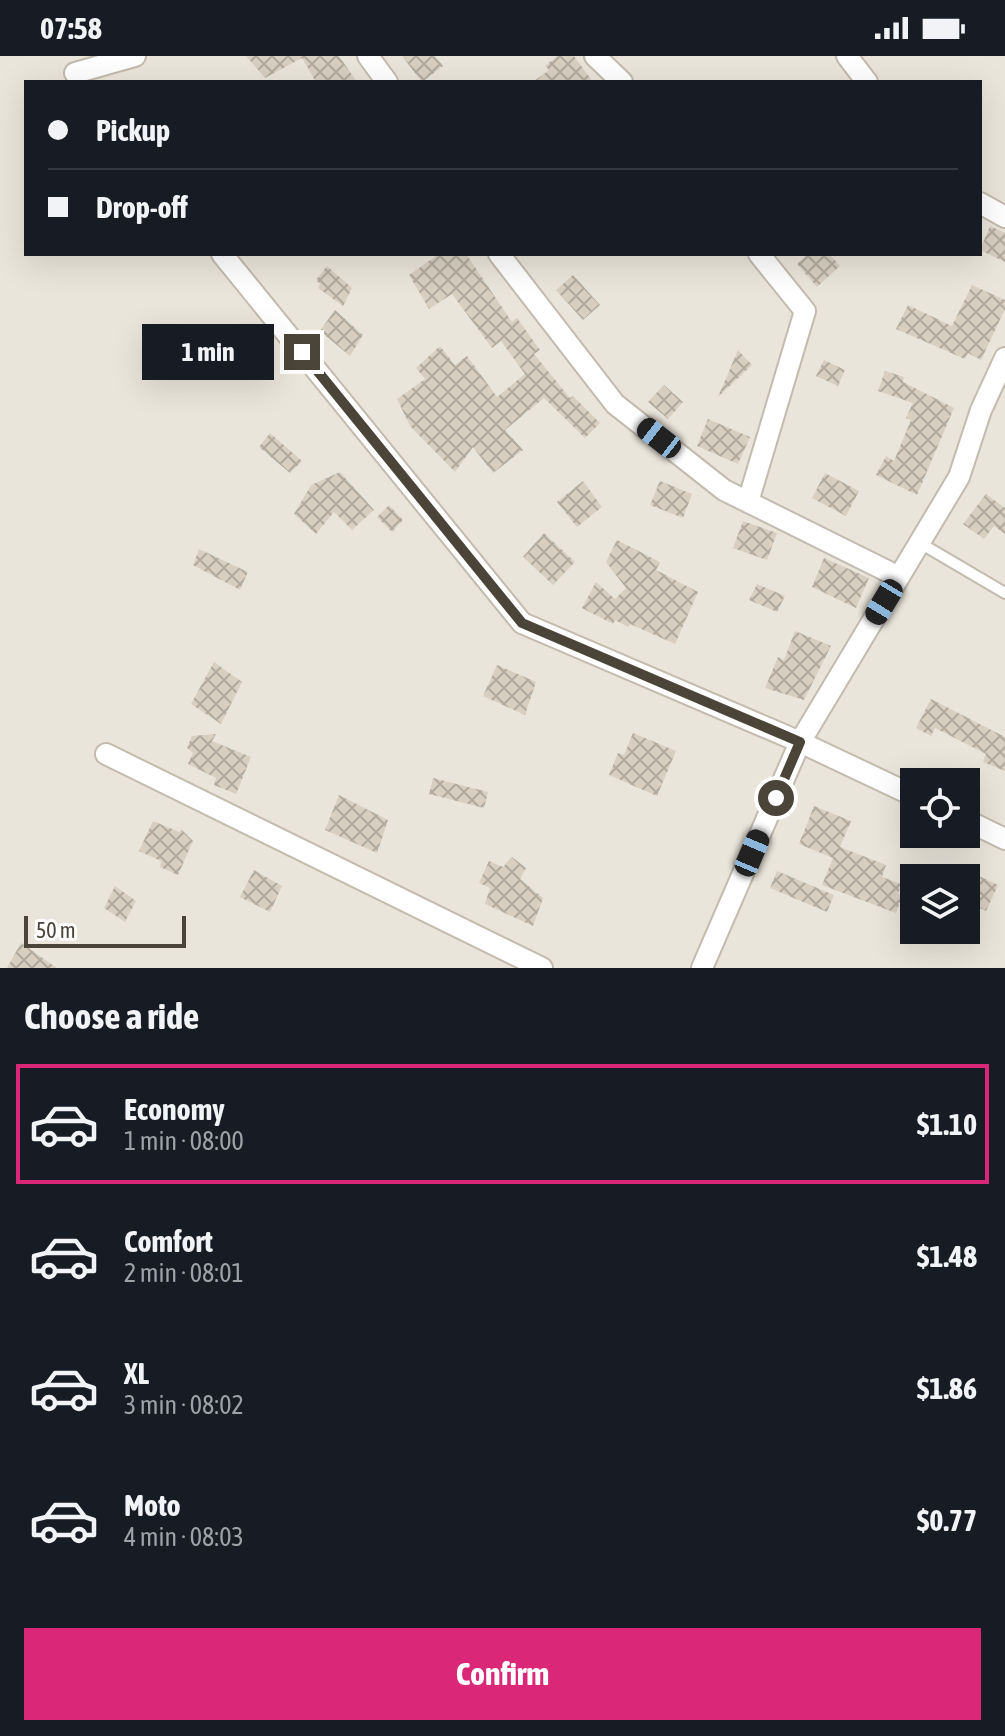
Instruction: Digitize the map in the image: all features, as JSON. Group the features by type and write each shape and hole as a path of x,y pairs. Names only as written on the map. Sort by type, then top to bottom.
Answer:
{"street":[{"path":"63,56 78,78 135,56"},
{"path":"368,56 386,80"},
{"path":"595,56 620,80"},
{"path":"847,56 865,80"},
{"path":"982,204 1005,217"},
{"path":"224,256 522,623 800,742 900,789"},
{"path":"501,256 615,404 724,490 899,577"},
{"path":"748,502 805,311 761,256"},
{"path":"702,968 800,742 959,477 1001,381 1005,358"},
{"path":"106,754 542,968"},
{"path":"980,827 1005,839"}],"lane":[{"path":"920,543 1005,593"}],"shaded area":[{"path":"0,56 1005,56 1005,968 0,968"}],"building":[{"path":"246,56 339,56 356,80 315,80 302,58 265,78"},
{"path":"402,56 435,56 443,66 420,80"},
{"path":"557,56 574,56 592,80 536,80 549,70 545,66"},
{"path":"990,226 1005,233 1005,262 982,251"},
{"path":"436,256 467,256 512,322 517,318 540,350 534,354 570,398 573,396 600,423 585,438 544,398 505,430 523,450 493,473 473,447 455,472 410,426 397,399 425,379 416,368 440,346 455,365 467,356 497,397 525,374 501,341 492,348 452,294 429,309 409,275"},
{"path":"806,256 831,256 840,266 817,287 797,264"},
{"path":"327,266 352,288 343,306 318,288 320,284 316,280"},
{"path":"573,275 600,305 583,320 556,290"},
{"path":"972,285 1005,300 1005,309 981,360 968,353 965,359 896,329 908,305 952,326"},
{"path":"335,310 363,335 350,356 320,331"},
{"path":"738,350 752,365 718,397"},
{"path":"824,360 845,370 838,386 816,376"},
{"path":"885,371 904,377 903,382 954,408 917,495 876,475 886,456 894,461 911,420 906,418 913,403 878,391"},
{"path":"664,385 683,402 668,419 648,402"},
{"path":"708,419 750,437 738,464 697,446"},
{"path":"270,433 302,461 290,473 259,447"},
{"path":"340,472 374,510 352,530 334,512 316,534 294,514 311,485"},
{"path":"825,473 859,491 846,516 812,498"},
{"path":"583,481 602,507 577,527 557,502"},
{"path":"660,481 692,494 683,518 650,505"},
{"path":"986,494 1005,508 1005,534 994,526 984,539 963,524"},
{"path":"389,505 403,520 392,532 377,517"},
{"path":"743,521 777,533 767,560 733,548"},
{"path":"544,533 575,562 553,585 523,557"},
{"path":"617,540 660,562 656,570 698,592 675,644 630,624 628,627 615,620 613,624 582,608 596,582 615,599 626,588 606,562"},
{"path":"199,549 248,572 240,590 193,565"},
{"path":"824,558 869,578 856,608 812,587"},
{"path":"757,584 785,596 777,612 749,600"},
{"path":"795,631 831,646 804,700 765,688 778,657 784,660"},
{"path":"214,662 242,682 221,724 191,704"},
{"path":"497,665 536,682 525,715 483,696"},
{"path":"931,699 1005,737 1005,771 983,762 986,754 935,728 931,736 916,728"},
{"path":"633,733 676,751 657,796 609,775 618,753 624,755"},
{"path":"216,734 212,741 251,757 236,794 214,785 216,778 188,764 193,753 187,748 192,736"},
{"path":"433,778 488,792 484,808 429,794"},
{"path":"339,795 388,820 377,853 325,830"},
{"path":"814,806 851,821 840,847 886,865 882,877 900,884 900,902 896,913 822,885 833,858 799,844"},
{"path":"153,821 179,832 182,830 193,841 178,875 160,867 161,861 139,851"},
{"path":"512,857 526,868 520,879 543,898 533,926 485,904 490,888 479,883 489,861 503,867"},
{"path":"254,870 282,886 270,912 240,897"},
{"path":"777,871 834,895 827,912 770,888"},
{"path":"980,877 998,885 986,911 980,908"},
{"path":"115,886 136,901 125,922 104,908"},
{"path":"21,943 57,968 7,968"}],"route":[{"path":"302,352 522,623 800,742 776,798"}]}
